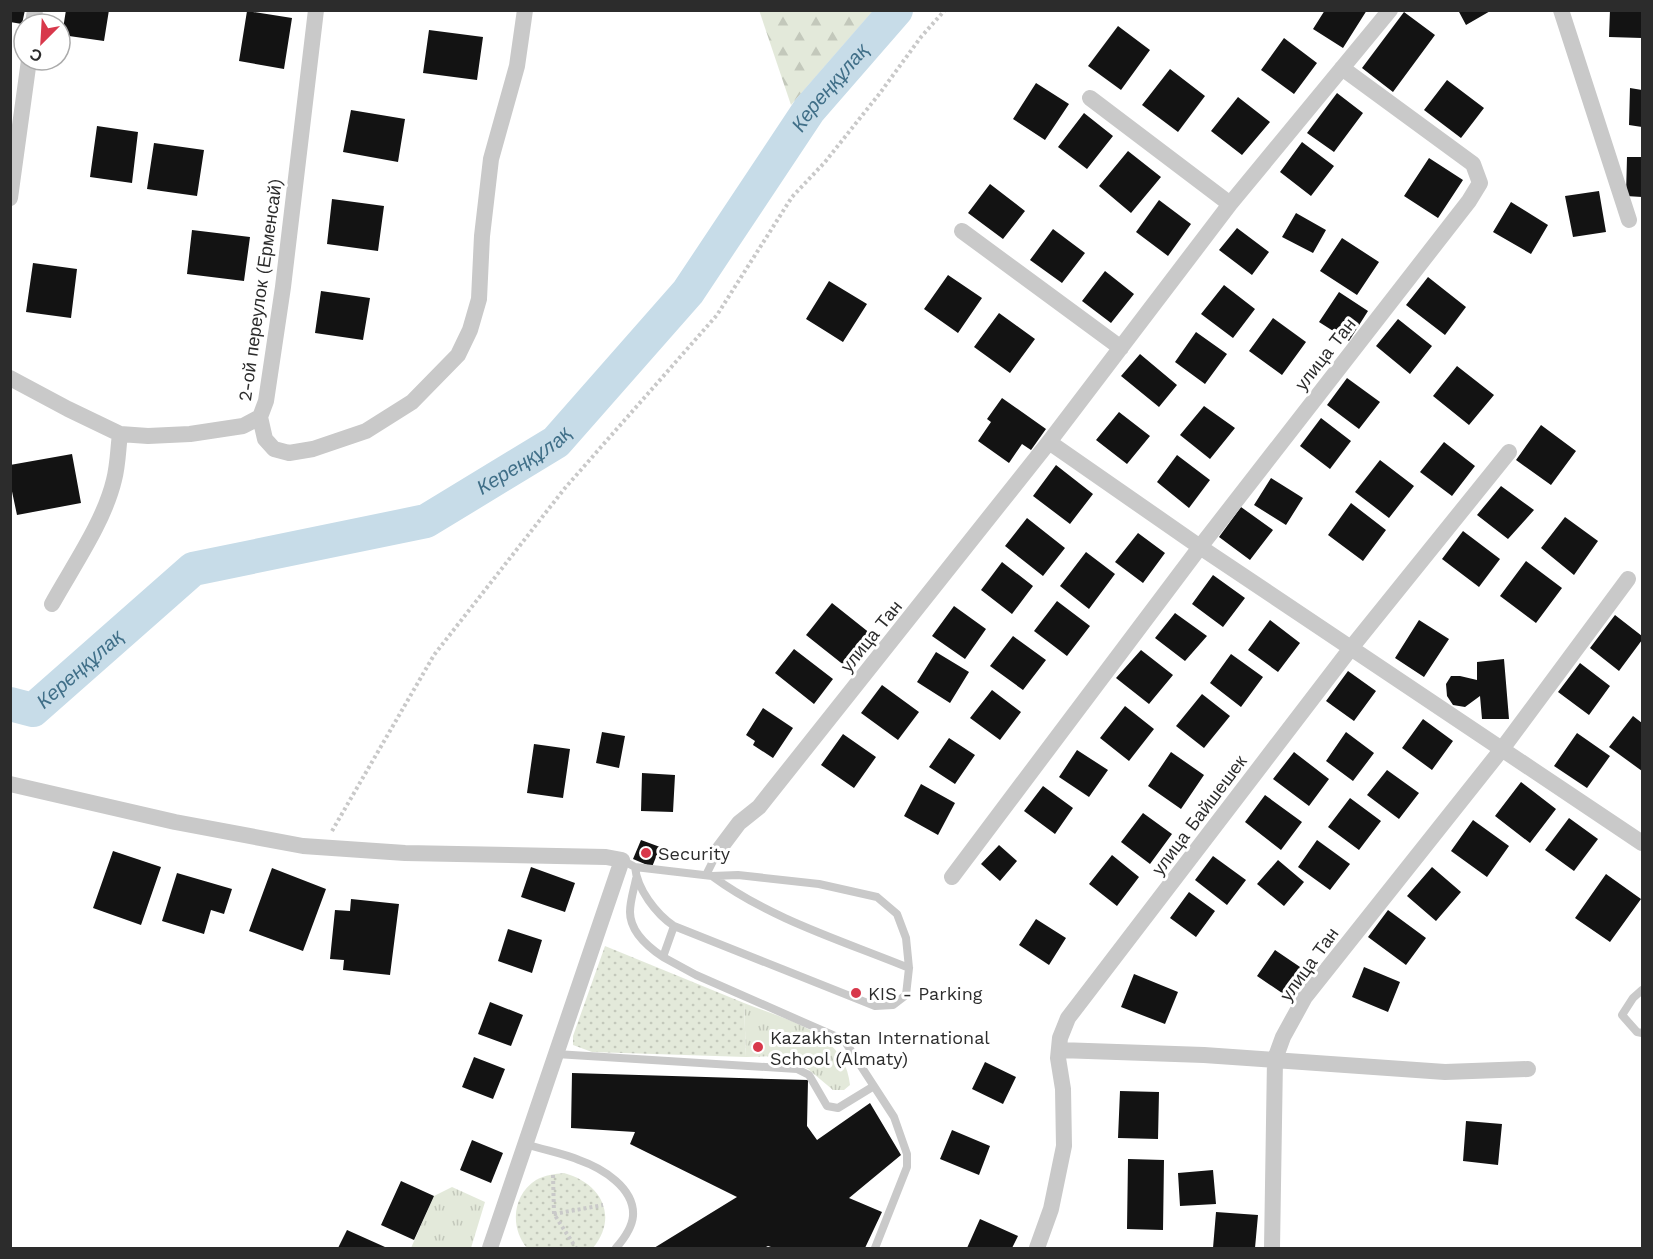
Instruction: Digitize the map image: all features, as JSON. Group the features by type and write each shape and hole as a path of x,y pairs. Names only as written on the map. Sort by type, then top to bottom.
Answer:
{"street":[{"name":"2-ой переулок (Ерменсай)","path":"10,378 120,434 148,436 190,434 243,426 260,417 266,401 283,287 316,10"},
{"path":"260,417 265,439 274,449 289,453 313,449 366,431 412,402 458,355 470,330 479,299 482,236 490,159 517,66 525,10"},
{"name":"улица Тан","path":"718,851 739,823 759,807 1049,442 1230,204 1390,10"},
{"path":"1561,10 1632,220"},
{"name":"улица Тан","path":"952,877 1200,547 1480,183 1473,164 1342,68"},
{"path":"10,198 27,72"},
{"path":"1090,99 1230,204"},
{"path":"962,231 1120,348"},
{"path":"52,604 97,525 116,469 120,434"},
{"path":"1049,442 1200,547 1642,843"},
{"name":"улица Байшешек","path":"1037,1248 1051,1209 1064,1146 1063,1089 1058,1058 1060,1038 1068,1018 1351,648 1509,452"},
{"name":"улица Тан","path":"1272,1248 1275,1059 1283,1037 1305,997 1502,749 1628,579"},
{"path":"10,784 175,822 303,846 405,853 606,857 628,863 556,1054 490,1248"},
{"path":"1059,1050 1275,1059 1445,1072 1528,1069"}],"lane":[{"path":"709,876 718,851"},
{"path":"628,863 709,876 738,875 819,884 878,897 897,914 906,938 909,968 906,994 893,1005 875,1006 674,926 661,917 628,863"},
{"path":"709,876 780,915 909,968"},
{"path":"636,879 629,913 636,932 647,945 663,957 696,975 844,1040 874,1086 894,1117 907,1154 907,1167 875,1248"},
{"path":"663,957 674,926"},
{"path":"1642,990 1622,1015 1637,1032 1642,1033"},
{"path":"556,1054 797,1069 809,1075 827,1106 838,1108 874,1086"},
{"path":"526,1144 578,1159 598,1168 627,1192 633,1216 626,1236 616,1248"}],"path":[{"path":"323,847 434,655 566,488 717,315 792,198 825,162 921,37 945,10"},
{"path":"553,1174 554,1214 576,1248"},
{"path":"554,1214 603,1205"}],"green space":[{"path":"759,10 873,10 873,11 791,105"},
{"path":"605,946 744,1003 746,1057 592,1052 573,1045 573,1036"},
{"path":"744,1003 795,1022 825,1040 837,1052 846,1067 850,1085 844,1090 833,1090 808,1069 781,1056 746,1057"},
{"path":"564,1173 588,1184 602,1202 605,1224 601,1236 593,1248 527,1248 516,1222 516,1212 522,1194 536,1180"},
{"path":"452,1187 485,1202 471,1248 411,1248 434,1196"}],"building":[{"path":"10,10 25,10 25,12 12,12 12,22 10,22"},
{"path":"66,10 109,10 104,41 72,36 72,12 66,12"},
{"path":"1325,10 1367,10 1343,48 1313,29"},
{"path":"1458,10 1492,10 1466,25"},
{"path":"1610,10 1642,10 1642,38 1609,37"},
{"path":"247,11 292,18 284,69 239,61"},
{"path":"1404,12 1435,35 1393,92 1362,68"},
{"path":"1118,26 1150,50 1121,90 1088,66"},
{"path":"429,30 483,37 477,80 423,73"},
{"path":"1284,38 1317,63 1294,94 1261,70"},
{"path":"1170,69 1205,96 1178,132 1142,105"},
{"path":"1447,80 1484,108 1461,138 1424,110"},
{"path":"1036,83 1069,104 1045,140 1013,119"},
{"path":"1630,88 1642,90 1642,127 1629,125"},
{"path":"1337,93 1363,113 1334,152 1307,133"},
{"path":"1238,97 1270,122 1242,155 1211,131"},
{"path":"351,110 405,119 398,162 343,152"},
{"path":"1084,113 1113,136 1087,169 1058,147"},
{"path":"97,126 138,132 132,183 90,177"},
{"path":"1302,142 1334,166 1311,196 1280,172"},
{"path":"154,143 204,150 197,196 147,189"},
{"path":"1128,151 1161,177 1131,213 1099,186"},
{"path":"1627,157 1642,157 1642,197 1626,196"},
{"path":"1429,158 1463,180 1438,218 1404,196"},
{"path":"990,184 1025,211 1003,239 968,213"},
{"path":"1599,191 1606,232 1573,237 1565,196"},
{"path":"332,199 384,206 378,251 327,244"},
{"path":"1159,200 1191,224 1168,256 1136,232"},
{"path":"1511,202 1548,225 1531,254 1493,232"},
{"path":"1296,213 1326,230 1313,253 1282,237"},
{"path":"1237,228 1269,252 1252,275 1219,250"},
{"path":"1053,229 1085,253 1062,283 1030,260"},
{"path":"192,230 250,237 244,281 187,274"},
{"path":"1342,238 1379,262 1357,295 1320,271"},
{"path":"33,263 77,269 71,318 26,312"},
{"path":"1105,271 1134,294 1111,323 1082,301"},
{"path":"948,275 982,298 958,333 924,309"},
{"path":"1428,277 1466,307 1445,335 1406,305"},
{"path":"829,281 867,304 843,342 806,319"},
{"path":"1224,285 1255,309 1233,338 1201,314"},
{"path":"321,291 370,298 363,340 315,333"},
{"path":"1339,292 1368,311 1349,341 1319,322"},
{"path":"999,313 1035,339 1010,373 974,347"},
{"path":"1273,318 1306,342 1282,375 1249,351"},
{"path":"1398,319 1432,346 1410,374 1376,346"},
{"path":"1196,332 1227,354 1205,384 1175,362"},
{"path":"1140,354 1177,385 1159,407 1121,376"},
{"path":"1457,366 1494,395 1469,425 1433,396"},
{"path":"1347,378 1380,402 1359,429 1327,405"},
{"path":"1002,398 1046,429 1031,450 1022,444 1009,463 978,441 991,422 987,419"},
{"path":"1204,406 1235,428 1210,459 1180,435"},
{"path":"1119,412 1150,436 1127,464 1096,440"},
{"path":"1321,418 1351,441 1330,469 1300,446"},
{"path":"1541,425 1576,451 1551,485 1516,460"},
{"path":"1444,442 1475,466 1452,496 1420,472"},
{"path":"72,454 81,503 17,515 10,482 10,465"},
{"path":"1177,455 1210,480 1189,508 1157,482"},
{"path":"1380,460 1414,486 1389,518 1355,492"},
{"path":"1056,465 1093,494 1070,524 1033,496"},
{"path":"1271,478 1303,498 1286,525 1254,505"},
{"path":"1501,486 1534,510 1508,539 1477,515"},
{"path":"1351,503 1386,530 1363,561 1328,535"},
{"path":"1241,507 1273,530 1250,560 1219,537"},
{"path":"1565,517 1598,541 1574,575 1541,548"},
{"path":"1027,518 1065,548 1043,576 1005,546"},
{"path":"1463,531 1500,559 1479,587 1442,559"},
{"path":"1138,533 1165,553 1143,583 1115,562"},
{"path":"1086,552 1115,574 1089,609 1060,586"},
{"path":"1526,561 1562,588 1536,623 1500,596"},
{"path":"1002,562 1033,586 1012,614 981,590"},
{"path":"1213,575 1245,598 1223,627 1192,604"},
{"path":"1057,601 1090,626 1067,656 1034,631"},
{"path":"832,603 871,634 845,666 806,635"},
{"path":"954,606 986,629 965,659 932,636"},
{"path":"1175,613 1207,636 1185,661 1155,638"},
{"path":"1615,615 1642,636 1642,640 1619,671 1590,648"},
{"path":"1270,620 1300,643 1278,672 1248,650"},
{"path":"1419,620 1449,639 1424,677 1395,658"},
{"path":"1013,636 1046,660 1023,690 990,666"},
{"path":"794,649 833,679 814,704 775,673"},
{"path":"1141,650 1173,675 1149,704 1116,678"},
{"path":"936,652 969,672 950,703 917,682"},
{"path":"1231,654 1263,677 1241,707 1210,683"},
{"path":"1504,659 1509,719 1482,719 1480,696 1465,707 1453,705 1447,696 1446,684 1451,676 1477,680 1477,662"},
{"path":"1580,663 1610,686 1589,715 1558,692"},
{"path":"1348,671 1376,691 1354,721 1326,701"},
{"path":"882,685 919,712 898,740 861,713"},
{"path":"992,690 1021,712 1000,740 970,718"},
{"path":"1202,694 1230,716 1204,748 1176,726"},
{"path":"1125,706 1154,729 1129,761 1100,738"},
{"path":"763,708 793,728 773,758 753,745 755,741 746,735"},
{"path":"1633,716 1642,723 1642,771 1609,747"},
{"path":"1423,719 1453,741 1432,770 1402,748"},
{"path":"602,732 625,736 619,768 596,763"},
{"path":"1346,732 1374,753 1353,781 1326,761"},
{"path":"1577,733 1610,756 1587,788 1554,766"},
{"path":"843,734 876,757 854,788 821,765"},
{"path":"949,738 975,755 955,784 929,767"},
{"path":"534,744 570,749 563,798 527,793"},
{"path":"1077,750 1108,770 1089,797 1059,777"},
{"path":"1171,752 1204,775 1181,809 1148,786"},
{"path":"1294,752 1329,779 1309,806 1273,779"},
{"path":"1387,770 1419,793 1399,819 1367,795"},
{"path":"642,773 675,775 673,812 641,811"},
{"path":"1521,782 1556,809 1530,843 1495,816"},
{"path":"921,784 955,803 938,835 904,816"},
{"path":"1043,786 1073,808 1055,834 1024,811"},
{"path":"1265,795 1302,822 1281,850 1245,822"},
{"path":"1350,798 1381,821 1359,850 1328,827"},
{"path":"1143,813 1172,834 1150,864 1121,842"},
{"path":"1569,818 1598,839 1574,871 1545,850"},
{"path":"1473,820 1509,846 1487,877 1451,851"},
{"name":"Security","path":"641,840 660,847 652,867 633,859"},
{"path":"1317,840 1350,864 1330,890 1298,867"},
{"path":"999,845 1017,861 1000,881 981,864"},
{"path":"113,851 161,867 141,925 93,908"},
{"path":"1112,855 1139,877 1117,906 1089,884"},
{"path":"1213,856 1246,880 1227,905 1195,880"},
{"path":"1278,860 1304,882 1284,906 1257,884"},
{"path":"531,867 575,883 565,912 521,897"},
{"path":"1432,867 1461,892 1436,921 1407,896"},
{"path":"272,868 326,889 303,951 249,931"},
{"path":"177,873 232,889 224,914 211,910 204,934 162,921"},
{"path":"1606,874 1641,899 1610,942 1575,918"},
{"path":"1189,892 1215,911 1196,937 1170,918"},
{"path":"351,899 399,904 390,975 343,970 344,960 330,959 335,910 350,911"},
{"path":"1388,910 1426,938 1406,965 1368,937"},
{"path":"1036,919 1066,938 1049,965 1019,945"},
{"path":"508,929 542,940 532,973 498,961"},
{"path":"1275,950 1303,969 1285,995 1257,976"},
{"path":"1364,967 1400,982 1388,1012 1352,997"},
{"path":"1134,974 1178,992 1165,1024 1121,1007"},
{"path":"490,1002 523,1015 511,1046 478,1034"},
{"path":"474,1057 505,1069 493,1099 462,1087"},
{"path":"985,1062 1016,1077 1003,1104 972,1089"},
{"path":"572,1073 808,1080 807,1126 817,1140 870,1103 901,1155 849,1198 882,1212 865,1248 774,1248 768,1246 764,1248 654,1248 737,1197 630,1144 635,1132 571,1128"},
{"path":"1120,1091 1159,1092 1158,1139 1118,1138"},
{"path":"1466,1121 1502,1124 1498,1165 1463,1161"},
{"path":"952,1130 990,1146 979,1175 940,1159"},
{"path":"472,1140 503,1153 491,1183 460,1170"},
{"path":"1128,1159 1164,1160 1163,1230 1127,1229"},
{"path":"1213,1170 1216,1204 1180,1206 1178,1173"},
{"path":"401,1181 434,1196 414,1240 381,1225"},
{"path":"1216,1212 1258,1215 1255,1248 1213,1248"},
{"path":"980,1219 1018,1236 1012,1248 967,1248"},
{"path":"347,1230 385,1247 338,1248"}],"waterway":[{"name":"Кереңқұлақ","path":"10,704 33,710 193,569 426,521 556,442 688,292 809,110 896,10"}],"place":[{"name":"Security","path":"646,853"},
{"name":"KIS - Parking","path":"856,993"},
{"name":"Kazakhstan International School (Almaty)","path":"758,1047"}]}
